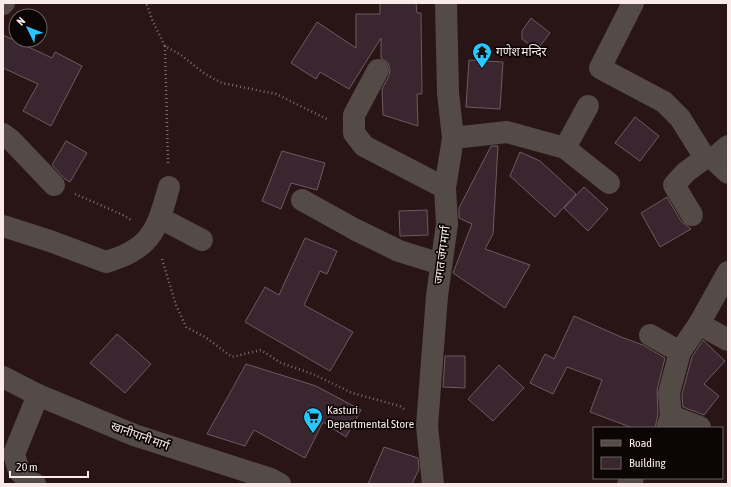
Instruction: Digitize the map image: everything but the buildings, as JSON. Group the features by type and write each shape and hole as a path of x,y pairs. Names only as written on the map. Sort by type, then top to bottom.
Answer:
{"street":[{"name":"जगत जंग मार्ग","path":"434,484 427,426 437,296 447,224 445,188 452,138 448,93 446,3"},
{"path":"632,3 600,68 664,102 719,159 686,172 674,185 692,215"},
{"path":"378,70 354,115 354,133 364,146 445,188"},
{"path":"565,148 588,106"},
{"path":"452,138 507,132 565,148 609,183"},
{"path":"3,134 12,141 54,186"},
{"path":"3,226 50,241 106,262 135,250 156,226 169,187"},
{"path":"302,200 356,230 399,251 441,264"},
{"path":"156,226 202,240"},
{"path":"700,427 669,422 670,393 680,352 728,272"},
{"path":"698,324 728,340"},
{"path":"650,335 680,352"},
{"name":"खानीपानी मार्ग","path":"3,377 38,395 134,435 272,479 280,484"},
{"path":"35,484 30,482 19,471 14,454 38,395"}],"path":[{"path":"151,3 147,5 153,22 165,46 169,187"},
{"path":"165,46 180,55 205,74 222,83 276,94 315,112 354,133"},
{"path":"54,186 121,214 156,226 165,267 176,306 186,327 205,337 232,357 261,350 281,363 313,374 352,393 400,406 427,426"}],"place":[{"name":"गणेश मन्दिर","path":"482,69"},
{"name":"Kasturi Departmental Store","path":"313,434"}]}
